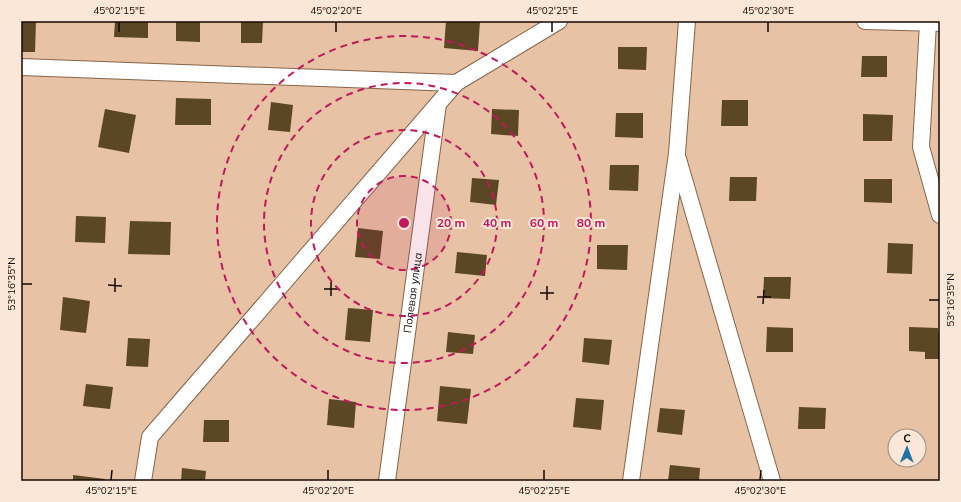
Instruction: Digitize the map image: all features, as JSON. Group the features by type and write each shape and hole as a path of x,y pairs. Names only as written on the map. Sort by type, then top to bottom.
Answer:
{"street":[{"path":"143,481 150,438 456,83 559,21"},
{"path":"631,481 677,153 687,21"},
{"path":"865,21 934,23 920,147 940,215"},
{"path":"21,67 456,83"},
{"name":"Полевая улица","path":"387,481 438,104"},
{"path":"677,153 772,481"}],"building":[{"path":"21,21 36,21 35,52 21,52"},
{"path":"115,21 148,21 148,38 114,37"},
{"path":"176,21 200,21 200,42 176,41"},
{"path":"241,21 263,21 262,43 241,43"},
{"path":"446,21 480,21 478,51 444,48"},
{"path":"618,47 647,47 646,70 618,69"},
{"path":"862,56 887,56 887,77 861,77"},
{"path":"176,98 211,99 211,125 175,125"},
{"path":"722,100 748,100 748,126 721,126"},
{"path":"271,102 293,105 290,132 268,130"},
{"path":"105,109 136,115 129,153 98,147"},
{"path":"492,109 519,110 518,136 491,134"},
{"path":"616,113 643,113 643,138 615,137"},
{"path":"863,114 893,115 892,141 863,141"},
{"path":"610,165 639,165 638,191 609,190"},
{"path":"730,177 757,177 756,201 729,201"},
{"path":"472,178 499,180 496,205 470,202"},
{"path":"864,179 892,179 892,203 864,202"},
{"path":"76,216 106,217 105,243 75,242"},
{"path":"130,221 171,222 170,255 128,254"},
{"path":"358,228 383,231 380,259 355,257"},
{"path":"888,243 913,244 912,274 887,273"},
{"path":"597,245 628,245 627,270 597,269"},
{"path":"457,252 487,255 485,276 455,273"},
{"path":"764,277 791,277 790,299 763,298"},
{"path":"63,297 90,301 86,333 60,330"},
{"path":"348,308 373,310 370,342 345,340"},
{"path":"767,327 793,328 793,352 766,352"},
{"path":"909,327 938,328 938,333 940,333 940,359 925,359 925,352 909,351"},
{"path":"448,332 475,335 473,354 446,352"},
{"path":"128,338 150,339 148,367 126,366"},
{"path":"584,338 612,340 609,365 582,362"},
{"path":"86,384 113,387 110,409 83,406"},
{"path":"440,386 471,389 467,424 437,421"},
{"path":"576,398 604,400 601,430 573,427"},
{"path":"329,399 356,402 354,428 327,425"},
{"path":"799,407 826,408 825,429 798,429"},
{"path":"660,408 685,410 682,435 657,432"},
{"path":"204,420 229,420 229,442 203,442"},
{"path":"670,465 700,468 699,481 668,481"},
{"path":"182,468 206,471 205,481 181,481"},
{"path":"73,475 105,479 105,481 73,481"}]}
